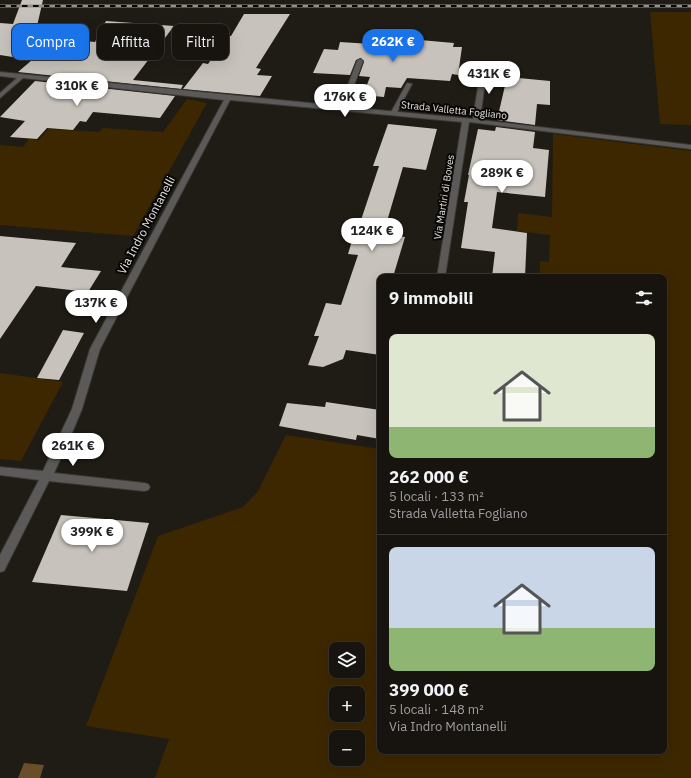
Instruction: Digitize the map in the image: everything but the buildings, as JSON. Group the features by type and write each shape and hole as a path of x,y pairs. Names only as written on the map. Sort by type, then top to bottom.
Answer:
{"street":[{"path":"342,109 360,61"},
{"path":"476,122 484,67"},
{"name":"Strada Valletta Fogliano","path":"0,74 228,98 466,120 691,147"},
{"path":"0,96 21,77"},
{"path":"393,114 409,84"},
{"name":"Via Indro Montanelli","path":"0,567 46,476 77,409 95,349 228,98"},
{"name":"Via Martiri di Boves","path":"441,274 466,120"},
{"path":"0,471 144,487"}],"shaded area":[{"path":"650,12 691,12 691,125 660,124"},
{"path":"187,99 207,103 133,236 0,225 0,145 23,147 29,139 39,140 48,129 99,132 103,128 163,132"},
{"path":"553,134 691,151 691,778 155,778 169,739 86,726 158,536 243,507 258,491 286,435 377,449 377,754 667,754 667,274 540,274 540,261 549,262 550,235 517,231 518,213 552,217"},
{"path":"0,373 63,382 21,461 0,459"},
{"path":"24,763 44,765 40,778 18,778"}],"railway":[{"path":"0,6 691,6"}]}
